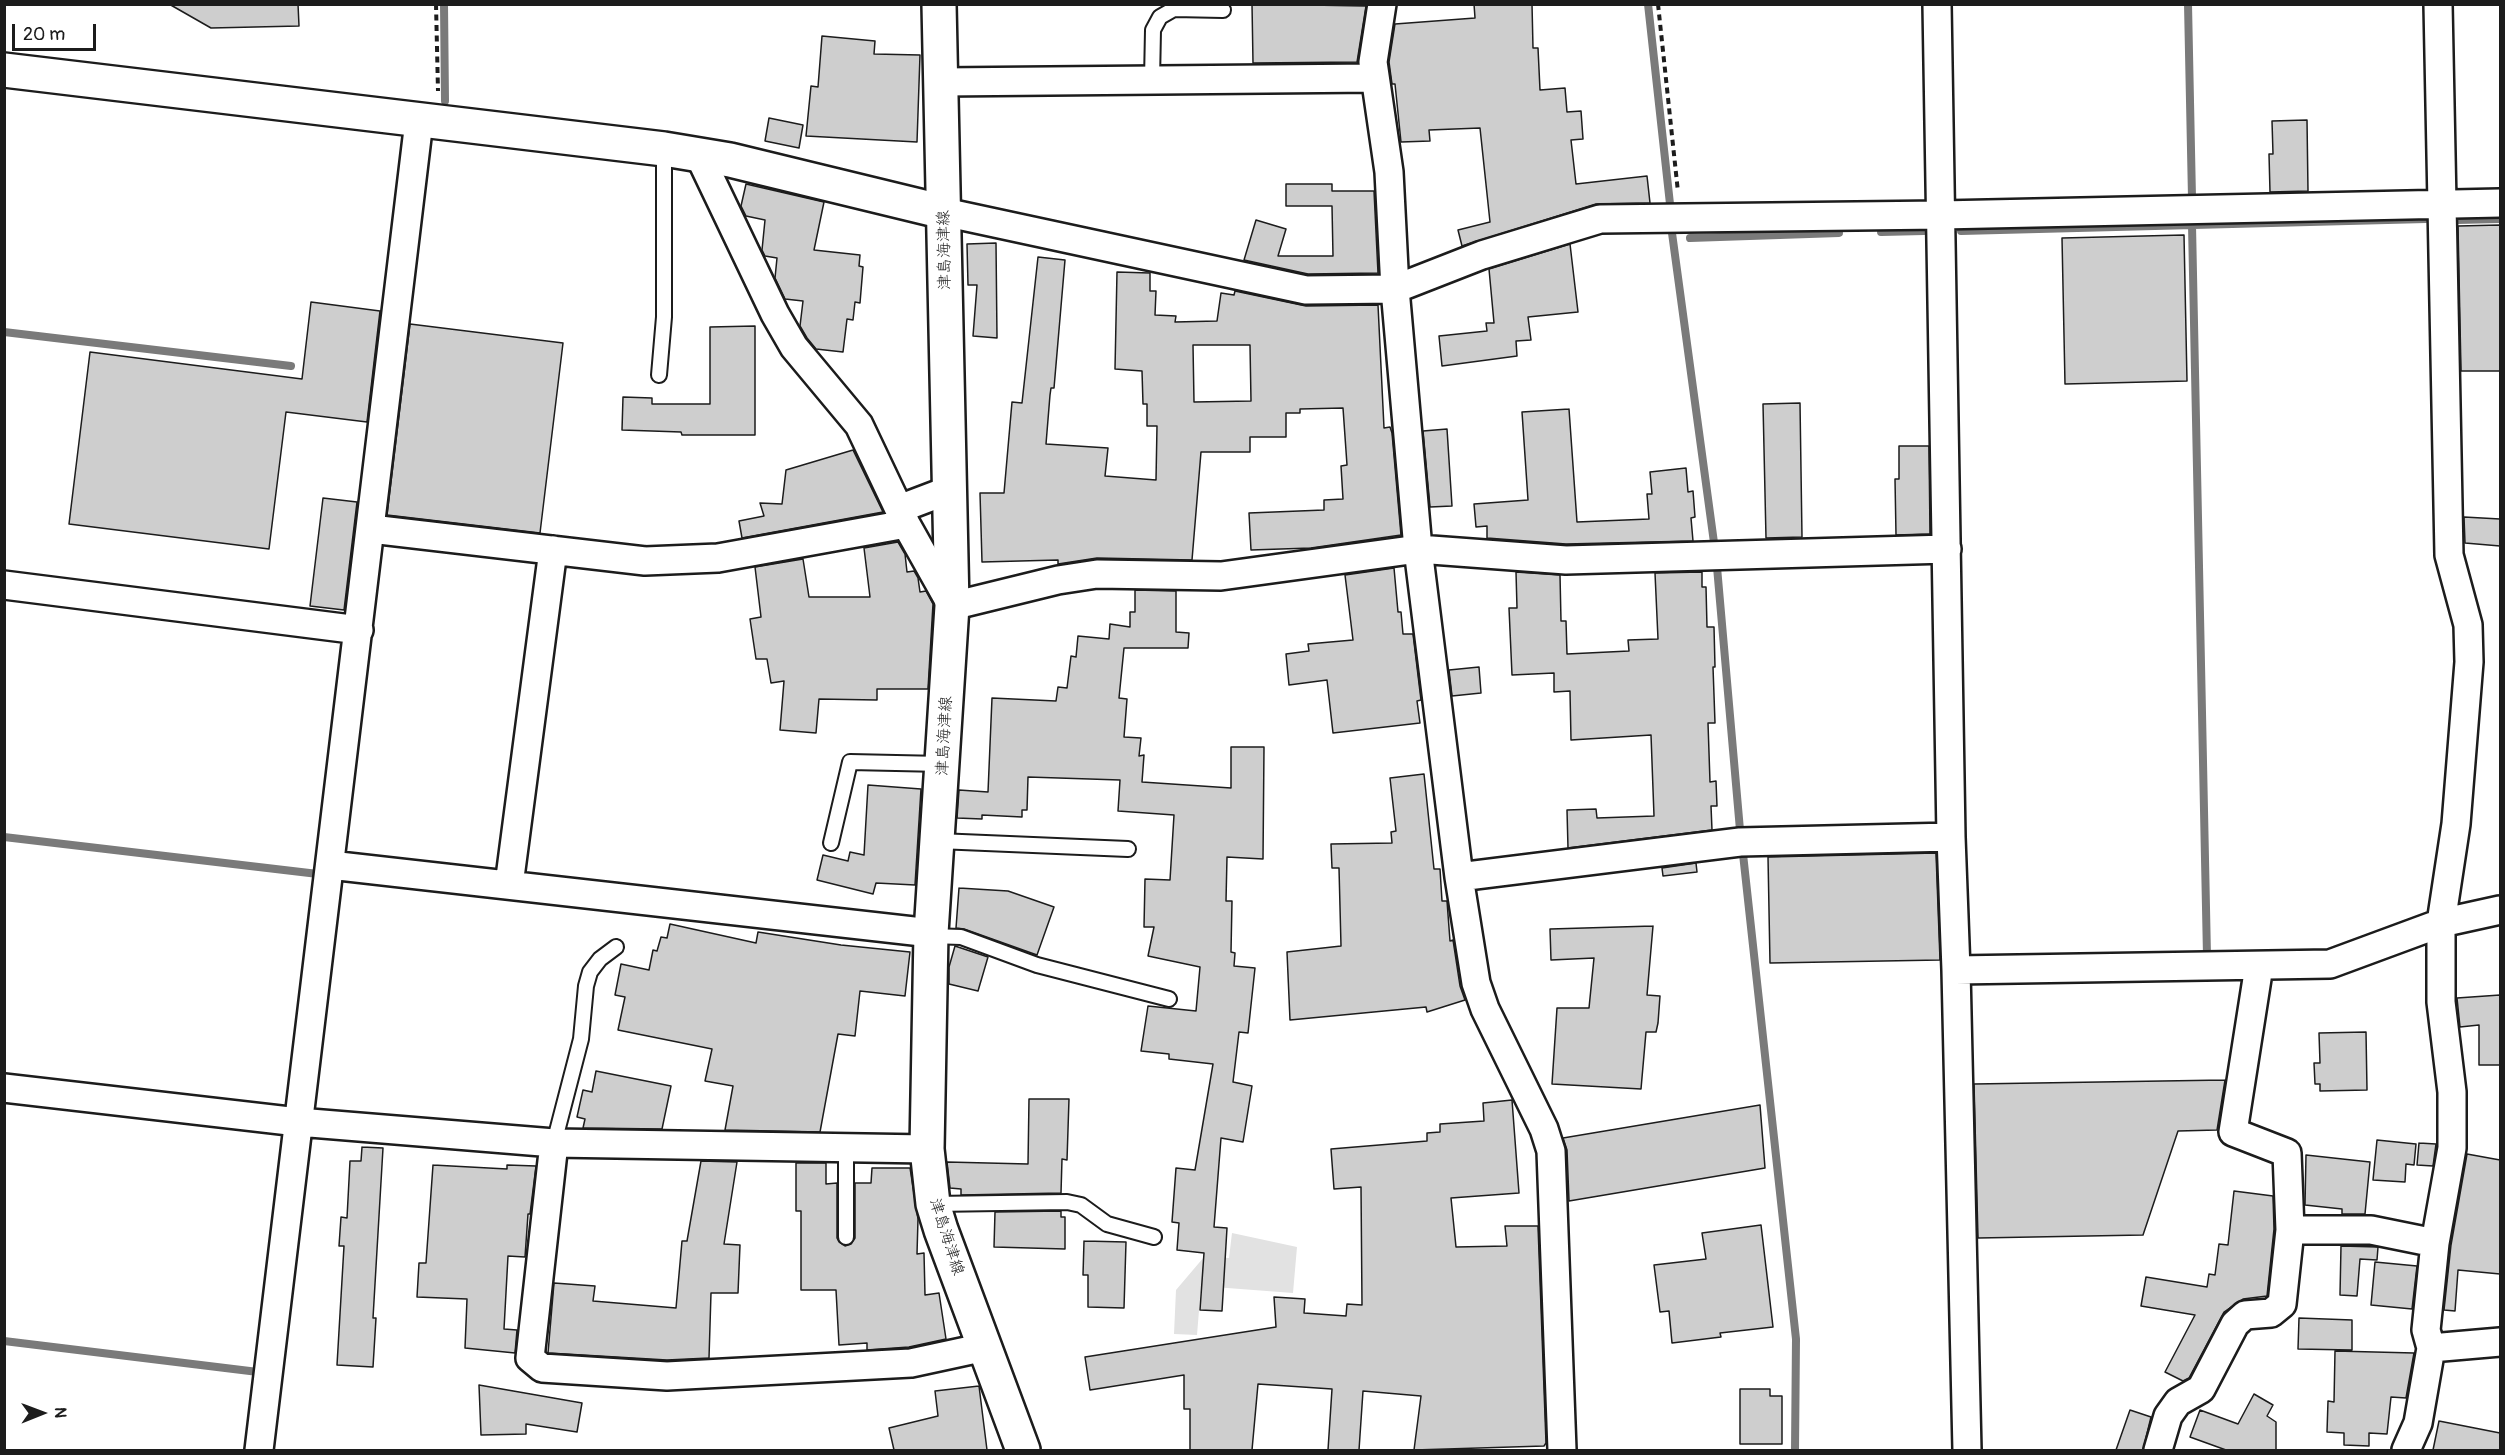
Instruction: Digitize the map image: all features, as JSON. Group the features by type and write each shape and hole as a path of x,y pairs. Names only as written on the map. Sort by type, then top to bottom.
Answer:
{"main road":[{"name":"津島海津線","path":"939,4 952,606 931,934 927,1149 933,1204 1023,1450"},
{"path":"4,70 664,149 730,160 944,212"}],"street":[{"path":"1382,4 1373,62 1389,172 1395,290 1418,549 1459,878 1476,983 1485,1010 1544,1129 1551,1151 1562,1450"},
{"path":"1937,4 1951,837 1967,1450"},
{"path":"2406,1450 2418,1423 2431,1348 2426,1330 2435,1243 2451,1148 2452,1092 2442,1002 2441,923 2456,824 2469,662 2468,625 2449,555 2438,4"},
{"path":"941,82 1375,78"},
{"path":"259,1450 358,630 428,122"},
{"path":"699,155 775,314 794,347 859,426 903,517 952,606 1058,580 1097,574 1221,576 1418,549 1566,560 1947,549"},
{"path":"944,212 1306,290 1395,290 1482,255 1600,219 1941,215 2500,203"},
{"path":"371,529 645,561 718,558 903,517 949,490"},
{"path":"509,885 553,550"},
{"path":"4,585 358,630"},
{"path":"1459,878 1740,842 1951,837"},
{"path":"330,865 931,934"},
{"path":"1956,970 2330,964 2441,923 2500,910"},
{"path":"2157,1450 2168,1416 2178,1402 2201,1389 2235,1324 2245,1315 2271,1313 2282,1304 2290,1230 2286,1153 2233,1132 2259,966"},
{"path":"4,1088 298,1122 554,1143 927,1149"},
{"path":"554,1143 530,1358 542,1368 667,1376 911,1363 985,1347"},
{"path":"2290,1230 2371,1230 2435,1243"},
{"path":"2431,1348 2500,1342"}],"lane":[{"path":"1152,80 1153,30 1160,17 1174,9 1223,10"},
{"path":"659,375 664,317 664,149"},
{"path":"831,843 850,762 943,764"},
{"path":"938,841 1128,849"},
{"path":"931,934 961,937 1037,965 1169,999"},
{"path":"554,1143 581,1039 586,986 590,972 600,959 616,946"},
{"path":"846,1148 846,1237"},
{"path":"933,1204 1067,1202 1081,1205 1107,1224 1154,1237"}],"path":[{"path":"428,122 436,4"},
{"path":"1658,4 1681,218"}],"shaded area":[{"path":"1232,1233 1297,1247 1293,1293 1201,1286 1197,1335 1174,1334 1176,1290 1204,1257 1229,1258"}],"building":[{"path":"169,4 298,4 299,26 211,28"},
{"path":"1252,4 1366,6 1357,62 1253,63"},
{"path":"1474,4 1532,4 1533,48 1538,48 1540,90 1565,88 1567,112 1581,111 1583,139 1571,140 1576,184 1647,176 1650,203 1596,204 1462,246 1458,230 1490,222 1480,128 1429,130 1430,141 1401,142 1395,84 1392,84 1389,62 1395,24 1475,18"},
{"path":"822,36 875,41 874,54 920,55 917,142 806,136 811,86 818,87"},
{"path":"769,118 803,125 799,148 765,141"},
{"path":"2307,120 2308,191 2270,192 2269,154 2273,154 2272,121"},
{"path":"746,184 824,202 814,250 860,255 859,266 863,267 860,303 855,302 853,320 847,319 843,352 816,349 800,326 803,301 785,299 775,278 777,258 765,256 762,250 765,220 746,216 741,206"},
{"path":"1286,184 1332,184 1332,191 1374,191 1378,273 1308,274 1244,260 1256,220 1286,229 1278,256 1333,256 1332,206 1286,206"},
{"path":"2500,225 2500,371 2461,371 2458,226"},
{"path":"2184,235 2187,381 2065,384 2062,238"},
{"path":"996,243 997,338 973,336 977,285 968,285 967,244"},
{"path":"1570,244 1578,312 1528,317 1531,340 1516,341 1517,356 1442,366 1439,336 1487,331 1486,323 1494,323 1489,269"},
{"path":"1038,257 1065,260 1054,388 1051,388 1046,444 1108,448 1105,476 1156,480 1157,426 1147,426 1147,404 1143,404 1142,371 1115,369 1117,272 1150,273 1150,291 1156,291 1155,315 1176,316 1175,322 1217,321 1221,293 1234,295 1235,291 1306,306 1378,305 1384,428 1390,427 1392,433 1401,535 1311,548 1251,550 1249,513 1324,510 1324,500 1343,499 1341,466 1347,465 1343,408 1300,409 1300,413 1286,413 1286,437 1250,437 1250,452 1201,452 1192,560 1097,558 1058,564 1058,560 982,562 980,493 1004,493 1012,402 1022,403","holes":["1193,345 1250,345 1251,401 1194,402"]},
{"path":"311,302 380,311 367,422 286,412 269,549 69,524 90,352 302,379"},
{"path":"410,324 563,343 540,533 387,515"},
{"path":"755,326 755,435 682,435 681,432 622,430 623,397 652,398 652,404 710,404 710,327"},
{"path":"1800,403 1802,537 1766,538 1763,404"},
{"path":"1569,409 1577,522 1649,519 1647,494 1652,494 1650,472 1686,468 1688,492 1693,491 1695,517 1691,518 1693,541 1566,544 1487,538 1487,526 1476,527 1474,504 1528,500 1522,412"},
{"path":"1447,429 1452,506 1430,507 1423,431"},
{"path":"1899,446 1929,446 1930,534 1896,535 1895,479 1899,479"},
{"path":"853,450 883,512 742,538 739,521 764,516 760,503 782,504 786,470"},
{"path":"323,498 357,502 344,610 310,606"},
{"path":"2464,517 2500,519 2500,546 2465,543"},
{"path":"898,542 905,554 907,572 914,571 918,578 920,592 926,591 933,604 928,689 877,689 877,700 819,699 816,733 780,730 784,681 771,683 767,659 756,659 750,619 761,617 755,567 803,559 809,597 870,597 864,548"},
{"path":"1394,568 1398,612 1401,612 1403,634 1413,634 1421,700 1417,701 1420,723 1333,733 1327,680 1289,685 1286,654 1309,651 1308,644 1353,640 1345,575"},
{"path":"1516,572 1560,575 1561,621 1566,621 1567,654 1629,651 1628,640 1658,639 1655,573 1702,572 1702,587 1706,587 1707,627 1714,627 1715,723 1708,723 1710,782 1716,781 1717,806 1711,806 1712,830 1568,848 1567,810 1596,809 1597,818 1654,816 1651,735 1571,740 1570,691 1554,692 1554,673 1512,675 1509,608 1517,608"},
{"path":"1135,590 1176,591 1176,632 1189,633 1188,648 1124,648 1119,698 1127,699 1124,737 1141,738 1139,756 1144,755 1142,782 1231,788 1231,747 1264,747 1263,859 1227,857 1226,901 1232,901 1231,952 1235,953 1234,966 1255,968 1248,1033 1239,1032 1233,1082 1252,1086 1243,1142 1221,1138 1214,1227 1227,1228 1222,1311 1200,1310 1204,1253 1177,1250 1179,1223 1172,1222 1176,1168 1195,1170 1213,1064 1169,1059 1169,1054 1141,1051 1148,1006 1196,1011 1200,967 1148,956 1154,927 1144,927 1145,879 1170,880 1174,815 1118,811 1120,780 1028,777 1027,810 1022,810 1022,817 982,815 982,819 957,818 959,790 988,792 992,698 1056,701 1058,687 1067,688 1071,656 1076,657 1078,636 1109,639 1110,624 1130,627 1130,612 1135,612"},
{"path":"1479,667 1481,693 1452,696 1449,670"},
{"path":"1424,774 1434,869 1440,869 1442,901 1447,901 1450,941 1453,940 1460,986 1465,1000 1427,1012 1426,1007 1290,1020 1287,952 1341,946 1339,868 1332,868 1331,844 1392,843 1391,832 1396,831 1390,778"},
{"path":"868,785 921,789 915,885 876,883 873,894 817,880 823,855 848,861 850,852 864,855"},
{"path":"1936,853 1940,960 1770,963 1768,857"},
{"path":"1696,863 1697,872 1663,876 1662,868"},
{"path":"959,888 1008,891 1054,907 1037,955 956,928"},
{"path":"670,924 756,943 758,932 841,945 910,952 905,996 860,991 855,1036 838,1034 820,1132 725,1130 733,1086 705,1081 712,1049 618,1030 625,997 615,995 621,964 649,970 653,950 657,951 661,937 667,938"},
{"path":"1653,926 1647,995 1660,996 1656,1032 1646,1032 1641,1089 1552,1084 1557,1008 1589,1008 1594,958 1551,960 1550,929"},
{"path":"955,946 988,957 978,991 949,984 949,967"},
{"path":"2500,995 2500,1065 2479,1065 2479,1025 2460,1027 2457,998"},
{"path":"2366,1032 2367,1090 2320,1091 2320,1084 2315,1084 2314,1063 2320,1063 2319,1033"},
{"path":"596,1071 671,1086 662,1129 583,1128 585,1119 577,1117 583,1090 592,1092"},
{"path":"2225,1080 2217,1130 2178,1131 2143,1235 1978,1238 1974,1084"},
{"path":"1029,1099 1069,1099 1067,1160 1062,1159 1061,1193 961,1195 961,1189 950,1188 947,1162 1028,1164"},
{"path":"1512,1100 1519,1193 1451,1198 1456,1247 1507,1246 1505,1226 1538,1226 1546,1443 1544,1446 1414,1450 1421,1396 1363,1391 1359,1450 1328,1450 1332,1389 1258,1384 1252,1450 1190,1450 1190,1409 1184,1409 1184,1375 1090,1390 1085,1357 1276,1327 1274,1297 1305,1299 1304,1313 1346,1316 1347,1304 1362,1305 1361,1187 1334,1189 1331,1149 1427,1141 1427,1133 1440,1132 1440,1124 1484,1121 1483,1103"},
{"path":"1760,1105 1765,1168 1569,1201 1567,1150 1563,1138"},
{"path":"2377,1140 2416,1144 2414,1165 2406,1164 2405,1182 2373,1180"},
{"path":"2419,1143 2436,1144 2433,1166 2417,1165"},
{"path":"362,1147 383,1148 373,1318 376,1318 373,1367 337,1365 344,1246 339,1246 341,1217 347,1218 350,1161 361,1161"},
{"path":"2467,1154 2500,1160 2500,1274 2458,1270 2455,1311 2444,1310 2451,1245"},
{"path":"2306,1155 2370,1162 2365,1214 2342,1214 2342,1209 2305,1205"},
{"path":"701,1161 737,1162 724,1244 740,1245 738,1293 711,1293 709,1358 667,1360 548,1353 554,1283 595,1286 593,1301 676,1308 682,1241 687,1241"},
{"path":"796,1163 826,1163 826,1184 837,1183 837,1238 845,1246 851,1244 855,1238 855,1183 871,1183 872,1168 910,1168 918,1219 917,1254 924,1253 925,1295 939,1293 946,1339 909,1347 867,1350 867,1343 839,1345 836,1290 801,1290 801,1211 796,1211"},
{"path":"433,1165 507,1169 507,1165 536,1166 530,1214 528,1214 525,1257 508,1256 504,1329 517,1330 515,1353 465,1348 467,1299 417,1297 419,1263 426,1263"},
{"path":"2234,1191 2273,1196 2274,1229 2267,1296 2243,1299 2224,1312 2189,1378 2183,1381 2165,1372 2195,1315 2141,1306 2146,1277 2207,1287 2209,1274 2215,1275 2219,1244 2228,1245"},
{"path":"1061,1211 1061,1217 1065,1217 1065,1249 994,1247 995,1212"},
{"path":"1761,1225 1773,1327 1720,1333 1721,1337 1672,1343 1669,1311 1660,1312 1654,1265 1706,1259 1702,1233"},
{"path":"1084,1241 1126,1242 1124,1308 1088,1307 1088,1275 1083,1275"},
{"path":"2341,1246 2378,1247 2377,1260 2360,1259 2357,1296 2340,1295"},
{"path":"2375,1262 2417,1266 2412,1309 2371,1305"},
{"path":"2299,1318 2352,1320 2352,1350 2298,1349"},
{"path":"2335,1351 2414,1353 2406,1398 2391,1397 2387,1434 2369,1433 2369,1446 2344,1445 2344,1433 2327,1432 2328,1401 2334,1402"},
{"path":"479,1385 582,1403 577,1432 526,1424 526,1434 481,1435"},
{"path":"979,1386 987,1450 894,1450 889,1428 938,1416 935,1391"},
{"path":"1740,1389 1770,1389 1770,1396 1782,1396 1782,1444 1740,1444"},
{"path":"2254,1394 2273,1405 2267,1416 2276,1422 2276,1450 2226,1450 2190,1437 2200,1410 2238,1424"},
{"path":"2130,1410 2151,1417 2143,1450 2116,1450"},
{"path":"2439,1421 2500,1433 2500,1450 2433,1450"}],"waterway":[{"path":"444,4 445,101"},
{"path":"1648,4 1670,204"},
{"path":"2188,4 2192,198"},
{"path":"1961,231 2426,219"},
{"path":"2457,220 2500,219"},
{"path":"2192,225 2207,956"},
{"path":"1881,232 1924,231"},
{"path":"1672,233 1715,550"},
{"path":"1690,238 1839,233"},
{"path":"4,332 291,366"},
{"path":"1717,567 1740,830"},
{"path":"4,837 318,874"},
{"path":"1743,854 1796,1339 1795,1450"},
{"path":"4,1341 258,1372"}]}
